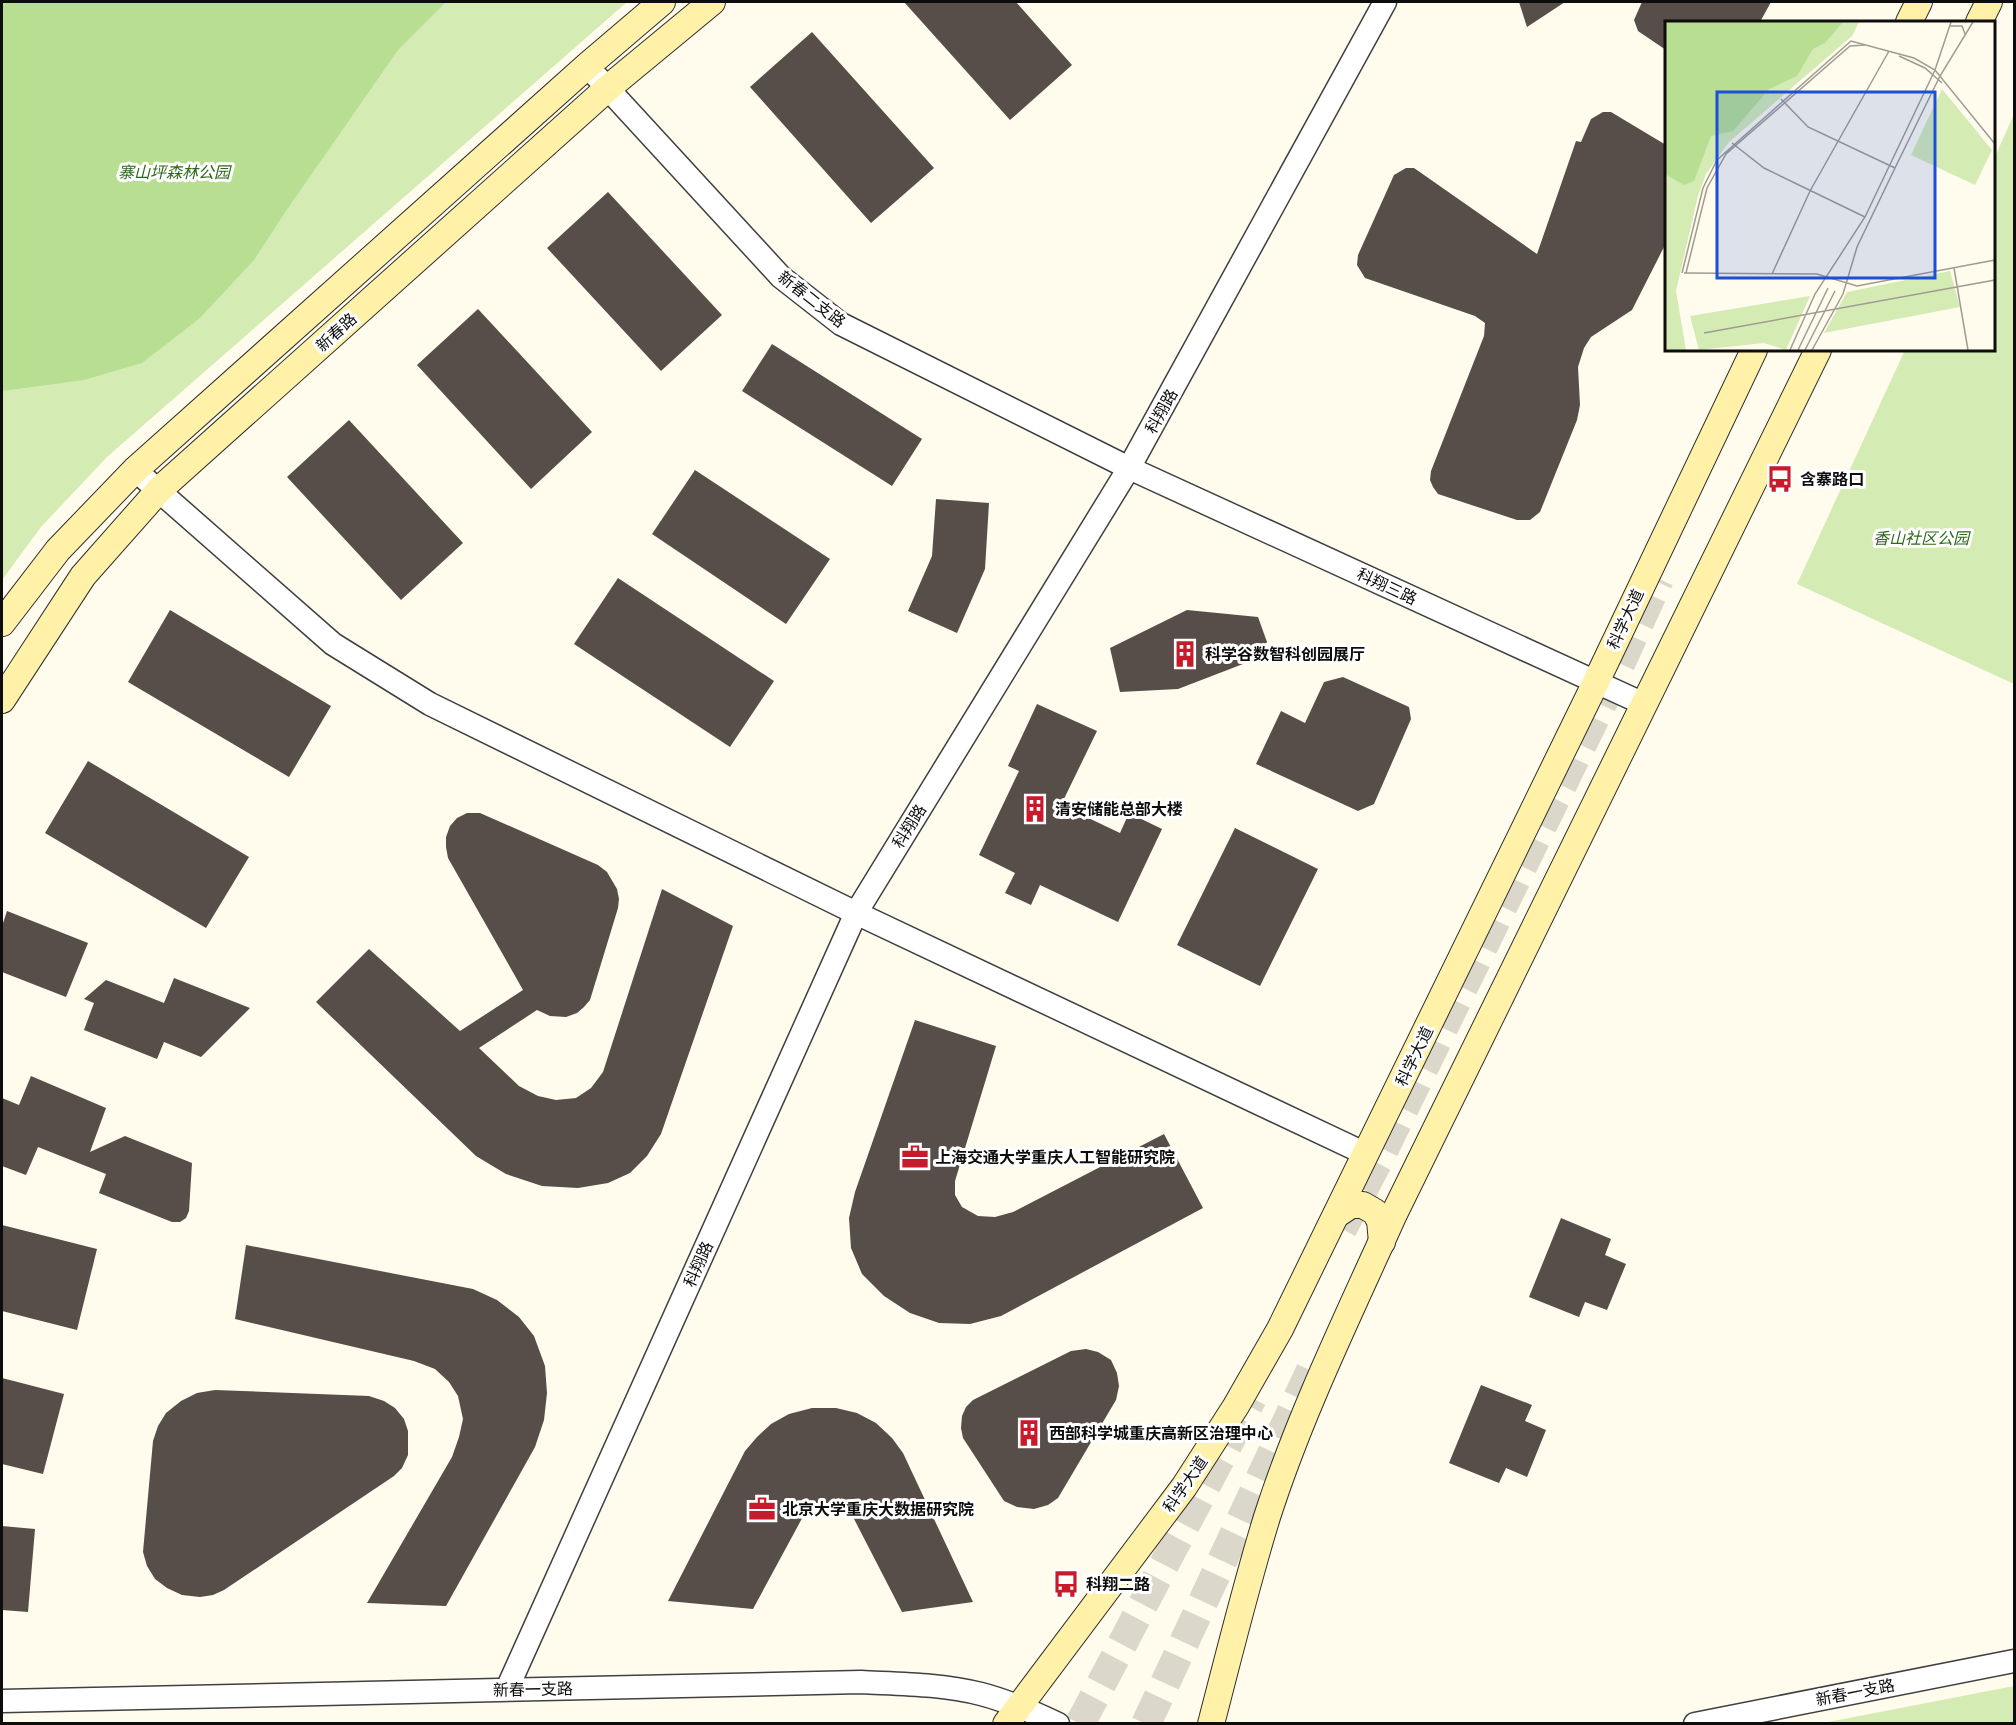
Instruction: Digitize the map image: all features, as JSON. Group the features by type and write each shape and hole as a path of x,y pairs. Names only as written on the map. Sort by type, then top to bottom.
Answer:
{"main road":[{"name":"新春路","path":"2,623 58,550 135,470 587,66 662,2"},
{"name":"新春路","path":"2,700 83,576 159,489 608,88 712,2"},
{"path":"1910,21 1919,2"},
{"path":"1980,21 1989,2"},
{"name":"科学大道","path":"1012,1715 1184,1487 1236,1406 1274,1338 1596,682 1754,351"},
{"path":"1211,1724 1268,1516 1299,1430 1382,1242 1818,351"},
{"path":"1336,1215 1351,1204 1363,1205 1375,1212 1380,1221 1382,1242"}],"street":[{"name":"科翔路","path":"507,1689 856,913 1130,468 1385,2"},
{"name":"新春二支路","path":"587,66 780,277 841,324 1130,468"},
{"name":"科翔三路","path":"1130,468 1644,704"},
{"path":"135,470 333,644 430,704 856,913 1366,1154"},
{"name":"新春一支路","path":"1695,1724 2014,1661"},
{"name":"新春一支路","path":"2,1701 507,1689 849,1683 920,1684 979,1694 1012,1715 1058,1724"}],"green space":[{"name":"寨山坪森林公园","path":"2,2 627,2 107,457 41,527 2,580"},
{"name":"寨山坪森林公园","path":"2,2 446,2 398,50 254,260 200,318 142,363 84,380 2,391"},
{"name":"香山社区公园","path":"2014,114 2014,684 1797,584 1905,351 1995,351 1995,157"},
{"path":"2014,1686 2014,1723 1823,1723"}],"building":[{"path":"904,2 1016,2 1072,65 1010,120"},
{"path":"1519,2 1565,2 1527,27"},
{"path":"1642,2 1771,2 1761,21 1665,21 1665,49 1638,31 1634,20"},
{"path":"812,32 934,168 871,223 750,87"},
{"path":"1603,112 1611,112 1665,144 1665,245 1632,310 1591,337 1584,348 1578,367 1580,405 1577,420 1540,512 1530,520 1517,520 1438,494 1430,480 1431,471 1484,336 1485,323 1475,316 1365,278 1357,265 1358,255 1394,175 1406,168 1414,168 1537,254 1576,141 1581,142 1591,119"},
{"path":"608,192 722,315 661,371 547,248"},
{"path":"478,309 592,432 531,489 417,365"},
{"path":"772,344 922,439 892,486 742,391"},
{"path":"349,420 463,543 401,600 287,477"},
{"path":"695,470 830,559 786,624 652,534"},
{"path":"936,499 989,503 985,569 957,633 908,611 932,556"},
{"path":"618,578 774,681 730,747 574,644"},
{"path":"170,610 331,706 289,777 128,682"},
{"name":"科学谷数智科创园展厅","path":"1187,610 1258,617 1267,642 1256,659 1178,689 1120,692 1110,648"},
{"path":"1343,677 1409,707 1411,719 1374,804 1358,811 1256,764 1281,711 1305,723 1324,682"},
{"name":"清安储能总部大楼","path":"1037,704 1097,731 1061,805 1120,833 1129,813 1162,829 1118,922 1040,885 1031,905 1005,893 1015,873 979,855 1019,771 1008,766"},
{"path":"88,761 249,857 206,928 45,833"},
{"path":"467,813 480,813 598,865 607,872 617,889 618,908 590,1000 584,1007 577,1013 566,1017 550,1016 537,1010 479,1048 519,1086 538,1096 556,1100 576,1098 591,1088 603,1072 662,889 733,926 661,1134 647,1156 630,1173 608,1183 578,1188 542,1186 506,1174 476,1156 316,1002 369,949 460,1031 523,990 448,858 446,837 450,826 457,818"},
{"path":"1235,828 1318,869 1260,986 1177,945"},
{"path":"7,911 88,943 66,997 2,972 2,926"},
{"path":"174,978 250,1008 201,1057 164,1042 157,1059 84,1030 94,1003 84,999 106,980 164,1003"},
{"name":"上海交通大学重庆人工智能研究院","path":"915,1020 996,1046 955,1181 955,1195 962,1207 978,1216 995,1217 1013,1212 1164,1134 1203,1208 1001,1316 970,1324 939,1323 910,1313 884,1296 862,1274 851,1248 849,1218 855,1192"},
{"path":"31,1076 106,1108 90,1152 125,1136 192,1163 189,1211 186,1218 180,1222 172,1222 99,1193 106,1174 38,1147 26,1175 2,1166 2,1098 19,1105"},
{"path":"1561,1218 1611,1239 1605,1255 1626,1264 1607,1310 1585,1302 1579,1317 1529,1297"},
{"path":"2,1225 97,1249 77,1330 2,1311"},
{"path":"246,1245 473,1289 497,1300 519,1317 534,1336 545,1366 547,1393 544,1420 535,1447 446,1606 367,1603 452,1457 463,1419 458,1396 449,1382 435,1369 414,1361 235,1319"},
{"name":"西部科学城重庆高新区治理中心","path":"1086,1349 1098,1352 1111,1360 1117,1373 1119,1386 1116,1400 1058,1498 1048,1505 1034,1509 1017,1507 1004,1501 963,1438 962,1416 966,1407 973,1400 1071,1351"},
{"path":"2,1378 64,1394 43,1474 2,1464"},
{"path":"1481,1385 1532,1405 1525,1421 1546,1430 1527,1477 1506,1468 1499,1483 1449,1463"},
{"path":"215,1390 369,1396 384,1401 395,1408 404,1419 408,1431 408,1455 402,1468 394,1476 224,1590 200,1597 182,1595 155,1579 147,1566 143,1552 153,1441 166,1413 181,1401 197,1393"},
{"name":"北京大学重庆大数据研究院","path":"812,1408 836,1408 857,1413 876,1423 892,1438 903,1453 973,1602 902,1612 852,1515 844,1507 834,1502 814,1505 806,1511 753,1609 668,1601 745,1451 771,1424 789,1414"},
{"path":"2,1526 35,1529 28,1612 2,1610"}],"tunnel":[{"path":"1342,1229 1380,1157 1605,697 1659,579"},
{"path":"1146,1724 1312,1368"},
{"path":"1080,1724 1252,1398"}],"place":[{"name":"含寨路口","path":"1780,479"},
{"name":"科学谷数智科创园展厅","path":"1185,654"},
{"name":"清安储能总部大楼","path":"1035,809"},
{"name":"上海交通大学重庆人工智能研究院","path":"915,1157"},
{"name":"西部科学城重庆高新区治理中心","path":"1029,1433"},
{"name":"北京大学重庆大数据研究院","path":"762,1509"},
{"name":"科翔二路","path":"1066,1584"}]}
